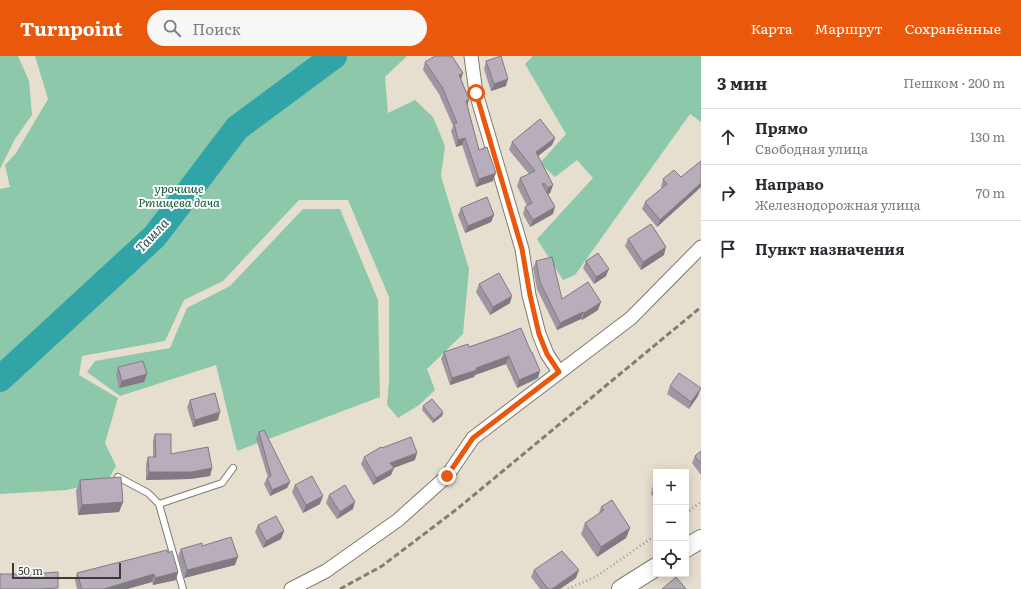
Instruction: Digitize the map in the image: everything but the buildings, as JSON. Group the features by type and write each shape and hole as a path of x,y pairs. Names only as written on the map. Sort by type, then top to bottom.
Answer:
{"street":[{"path":"471,56 476,93 522,249 539,334 547,354 559,372"},
{"path":"291,589 326,571 398,520 447,476 473,438 631,318 701,247"},
{"path":"689,546 701,539"},
{"path":"621,589 653,569"}],"lane":[{"path":"158,504 222,483 233,468"},
{"path":"118,477 148,493 158,504 183,589"}],"path":[{"path":"689,511 701,502"},
{"path":"568,589 597,576 653,537"}],"green space":[{"path":"0,56 18,56 29,81 32,115 15,139 0,169"},
{"name":"урочище Ртищева дача","path":"35,56 407,56 385,77 388,113 415,100 433,117 445,146 441,176 469,269 463,334 427,369 435,390 419,405 398,418 387,405 389,380 389,297 348,200 299,200 223,281 184,300 165,341 82,356 79,375 118,398 105,443 116,466 108,480 67,490 0,494 0,189 10,187 5,165 16,153 48,99"},
{"path":"533,56 701,56 701,122 690,114 575,275 563,280 537,239 593,178 577,160 555,177 540,163 566,134 525,64"},
{"path":"303,209 340,209 378,300 380,397 237,451 216,365 120,396 87,372 95,361 170,348 187,308 230,286"}],"waterway":[{"name":"Ташла","path":"0,379 155,236 237,128 334,56"}],"railway":[{"path":"340,589 382,566 457,509 701,307"}],"route":[{"path":"447,476 473,438 559,372 547,354 539,334 522,249 476,93"}]}
